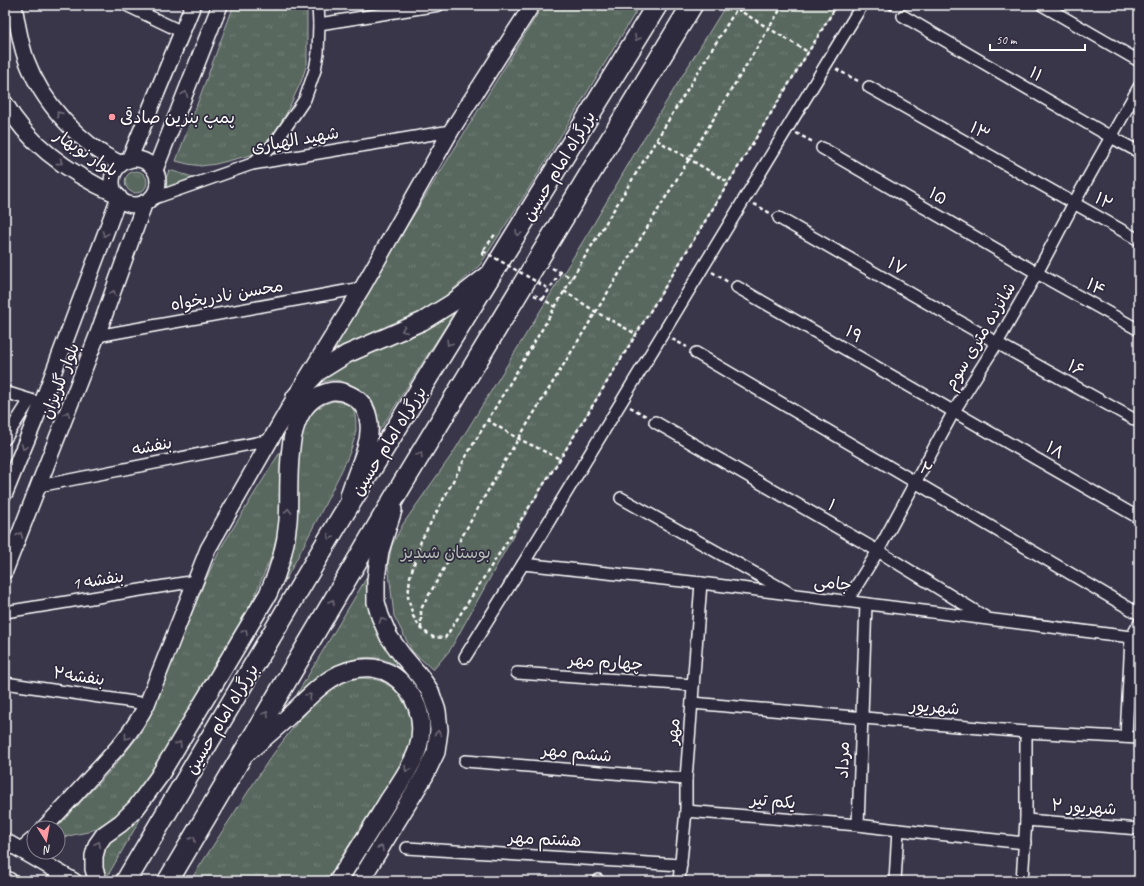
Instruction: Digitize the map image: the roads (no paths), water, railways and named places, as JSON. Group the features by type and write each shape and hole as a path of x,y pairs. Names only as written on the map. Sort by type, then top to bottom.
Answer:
{"highway":[{"name":"بزرگراه امام حسین","path":"126,881 341,518 657,5"},
{"name":"بزرگراه امام حسین","path":"171,877 403,483 692,5"}],"main road":[{"name":"بلوار نوبهار","path":"14,5 26,60 40,89 49,102 76,133 103,154 125,162"},
{"path":"125,162 193,5"},
{"path":"155,170 220,5"},
{"path":"51,820 116,751 140,719 208,549 295,397 362,288 451,131 532,5"},
{"name":"بلوار نوبهار","path":"5,104 23,128 52,156 84,178 118,196"},
{"path":"135,159 146,162 155,170 158,182 157,189 154,195 147,201 132,204 125,202 118,196 114,189 114,175 116,169 125,162 135,159"},
{"name":"بلوار گلریزان","path":"5,493 36,401 118,196"},
{"name":"بلوار گلریزان","path":"5,571 97,336 147,201"},
{"path":"295,397 318,372 347,354 423,321 452,303 495,270"},
{"path":"98,881 94,869 96,845 104,835 121,823 136,808 158,778 268,594 274,581 284,547 288,521 290,458 297,421 309,404 317,397 330,391 341,391 353,396 364,406 368,414 369,423 366,448 341,518"},
{"path":"360,881 425,775 436,752 439,730 437,711 430,691 389,637 376,602 376,580 380,551 403,483"},
{"path":"239,760 290,715 317,688 338,675 363,667 378,669 391,674 406,687 413,698 420,719 421,728 417,750 411,764 397,788 338,881"},
{"path":"5,841 74,881"},
{"path":"21,850 26,846"},
{"path":"5,878 10,881"}],"street":[{"path":"126,5 182,32"},
{"path":"252,164 275,143 305,99 315,70 318,53 318,5"},
{"path":"319,24 438,5"},
{"path":"465,657 862,5"},
{"path":"1042,5 1139,61"},
{"name":"۱۱","path":"903,16 1139,152"},
{"name":"۱۳","path":"869,87 1074,203"},
{"name":"شانزده متری سوم","path":"846,601 878,551 954,411 997,343 1037,273 1074,203 1139,87"},
{"name":"شهید الهیاری","path":"147,201 252,164 451,131"},
{"name":"۱۵","path":"822,148 1037,273"},
{"name":"۱۲","path":"1074,203 1139,240"},
{"name":"۱۷","path":"779,218 997,343"},
{"name":"۱۴","path":"1037,273 1139,330"},
{"name":"۱۹","path":"737,287 954,411"},
{"name":"محسن نادریخواه","path":"97,336 362,288"},
{"name":"۱۶","path":"997,343 1139,422"},
{"name":"۲","path":"696,353 1139,614"},
{"path":"5,392 36,401 5,439"},
{"name":"۱۸","path":"954,411 1139,518"},
{"name":"۱","path":"656,422 878,551 989,620"},
{"name":"بنفشه","path":"39,486 271,440"},
{"path":"621,498 793,595"},
{"name":"جامی","path":"523,564 701,583 1135,638"},
{"name":"بنفشه 1","path":"5,612 196,581"},
{"name":"مهر","path":"679,881 686,811 686,779 701,583"},
{"name":"مرداد","path":"858,825 866,604"},
{"path":"1126,737 1135,638 1139,624"},
{"name":"چهارم مهر","path":"517,673 693,685"},
{"name":"بنفشه۲","path":"5,683 147,704"},
{"name":"شهریور","path":"692,703 1026,732 1139,738"},
{"path":"1022,881 1026,820 1026,732"},
{"name":"ششم مهر","path":"465,761 686,779"},
{"name":"یکم تیر","path":"686,811 858,825"},
{"name":"شهریور ۲","path":"1026,820 1139,829"},
{"path":"858,825 1025,843"},
{"path":"895,881 898,830"},
{"name":"هشتم مهر","path":"407,848 680,865"}],"place":[{"name":"پمپ بنزین صادقی","path":"112,117"}],"park label":[{"name":"بوستان شبدیز","path":"446,552"}]}
